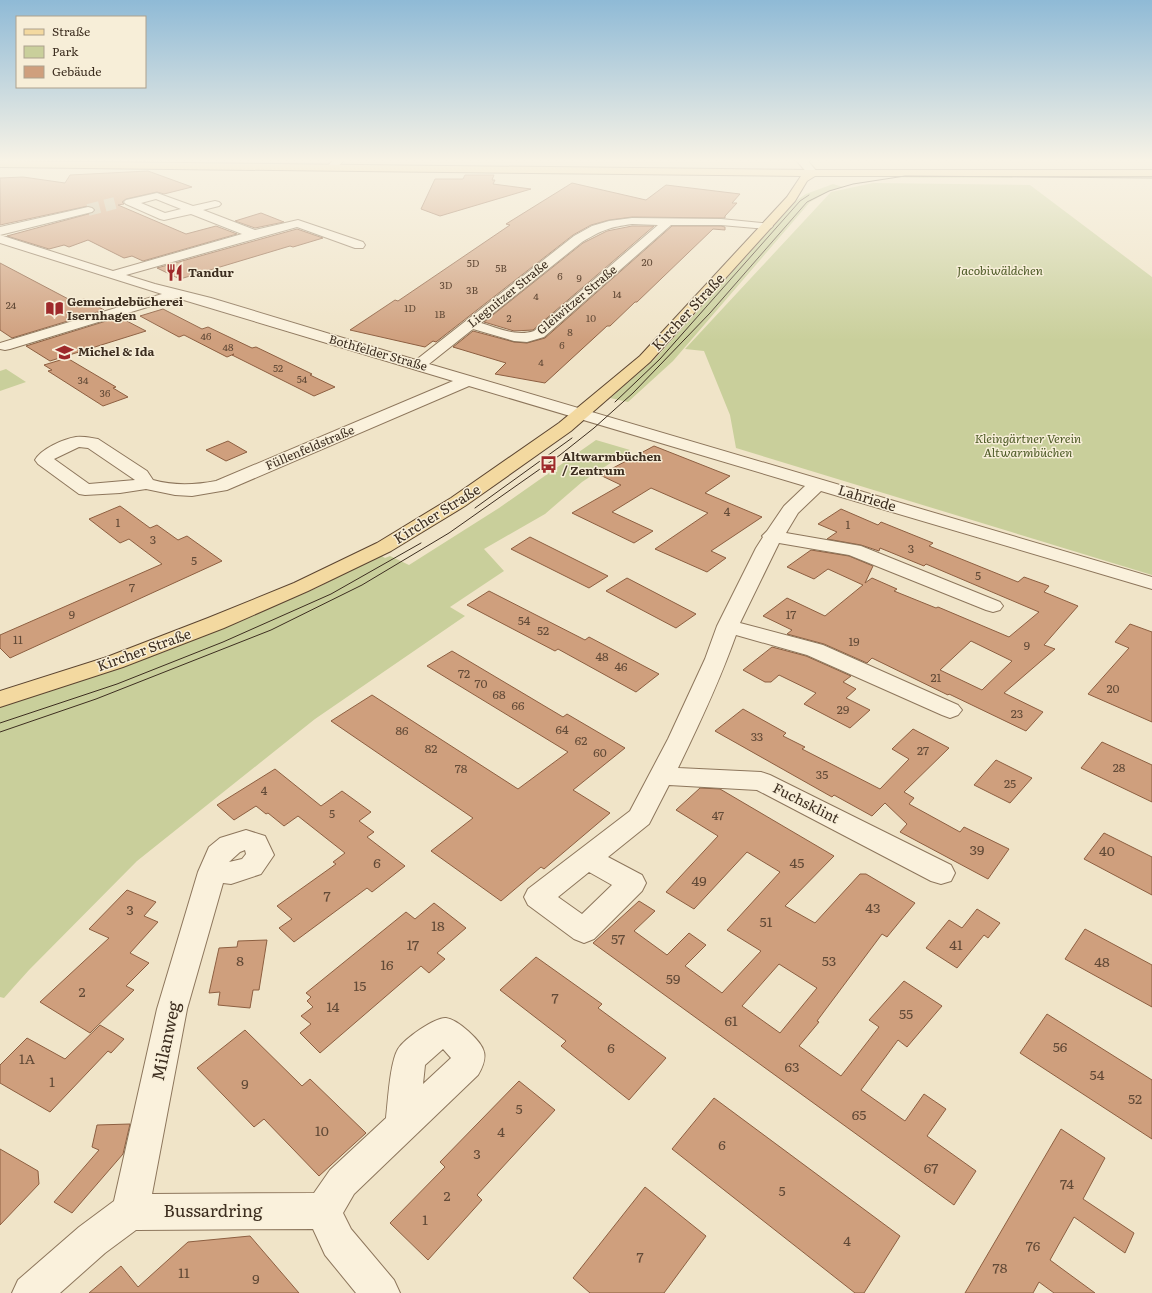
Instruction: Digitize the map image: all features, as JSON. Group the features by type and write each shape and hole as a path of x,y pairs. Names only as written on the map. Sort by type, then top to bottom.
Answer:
{"main road":[{"name":"Kircher Straße","path":"0,699 115,662 216,623 302,587 384,547 458,502 526,456 623,379 645,359 772,220"}],"street":[{"path":"1,238 56,220"},
{"path":"219,220 254,234"},
{"name":"Liegnitzer Straße","path":"419,365 587,232 596,228 620,222 669,221 721,222 767,226"},
{"name":"Gleiwitzer Straße","path":"471,324 514,337 527,338 539,334 669,221"},
{"path":"114,274 298,223 359,245"},
{"name":"Bothfelder Straße","path":"1,238 114,274 145,286 206,301 582,413"},
{"name":"Bothfelder Straße","path":"5,346 175,294"},
{"name":"Füllenfeldstraße","path":"146,484 141,475 92,443 77,442 55,451 46,456 44,460 85,490 120,488 146,484 168,490 196,490 221,486 469,380"},
{"name":"Lahriede","path":"582,413 1152,583"},
{"path":"588,858 640,817 680,739 716,659 728,626 772,536 791,510 818,484"},
{"path":"772,536 854,550 993,606"},
{"path":"728,626 815,650 950,710"},
{"name":"Fuchsklint","path":"660,776 761,781 941,873"},
{"name":"Milanweg","path":"130,1212 172,1009 212,872"},
{"path":"381,1293 338,1242 323,1211 342,1182 402,1126"},
{"name":"Bussardring","path":"130,1212 323,1211"},
{"path":"31,1293 92,1240 130,1212"}],"green space":[{"path":"779,220 794,220 673,361 628,402 610,398 654,360"},
{"path":"805,220 1077,220 1152,277 1152,575 736,448 730,415 704,351 685,349"},
{"path":"6,369 26,382 0,391 0,371"},
{"path":"596,440 630,450 582,482 545,514 484,549 504,571 450,607 465,616 315,719 137,861 29,970 4,998 0,997 0,707 167,651 317,588 380,555 385,558 390,556 409,565 499,508"}],"building":[{"path":"0,220 22,220 0,225"},
{"path":"65,220 154,220 186,234 216,226 237,234 143,261 132,256 124,258 88,240 69,247 64,245 49,249 7,236"},
{"path":"280,220 284,222 255,228 235,221"},
{"path":"512,220 608,220 591,225 573,235 436,342 433,341 425,347 350,330 395,300 398,301 510,225 506,224"},
{"path":"632,226 654,226 533,330 514,331 484,322 583,243 607,231"},
{"path":"672,226 721,226 725,227 725,230 713,229 637,302 635,302 610,326 607,326 545,383 495,374 506,363 453,347 473,331 514,342 527,343 545,338"},
{"path":"297,229 323,238 293,247 290,246 180,279 157,268"},
{"path":"0,263 74,302 84,299 104,310 12,338 0,330"},
{"path":"163,309 202,329 208,327 252,348 256,347 312,374 310,375 335,387 314,396 232,355 234,354 227,357 184,335 179,337 140,316"},
{"path":"119,317 146,331 50,361 26,346"},
{"path":"67,358 116,387 113,388 128,397 103,406 48,371 52,370 44,365"},
{"path":"228,441 247,452 226,461 206,450"},
{"path":"654,446 730,476 705,493 762,517 711,551 726,558 707,572 655,549 708,513 651,488 612,512 653,531 634,543 572,513 621,485 600,475"},
{"path":"120,506 150,528 157,525 178,540 187,536 222,561 10,658 0,648 0,635 162,564 129,539 120,543 89,519"},
{"path":"841,509 878,525 881,522 933,543 929,546 1018,582 1024,577 1049,586 1044,592 1078,606 1044,645 1055,649 1004,693 1043,712 1026,731 872,658 867,663 824,644 787,634 792,630 763,616 787,598 825,616 863,585 828,569 814,579 787,567 811,550 849,556 873,566 865,583 872,578 897,589 894,591 936,608 938,607 1009,637 1039,612 926,564 924,566 880,548 879,551 861,545 827,539 837,532 818,524","holes":["971,641 1012,661 982,690 940,670"]},
{"path":"530,537 608,576 589,588 511,549"},
{"path":"627,578 696,614 676,628 606,591"},
{"path":"489,591 585,640 589,637 659,674 636,692 558,649 555,651 467,605"},
{"path":"1130,624 1152,632 1152,722 1088,694 1129,648 1115,642"},
{"path":"772,647 806,656 851,676 843,682 856,689 846,698 870,710 850,728 804,704 816,693 779,675 771,682 765,682 743,670"},
{"path":"452,651 563,717 567,714 625,748 573,790 610,813 544,869 541,867 501,901 431,851 473,818 331,721 372,695 518,789 568,752 427,666"},
{"path":"743,709 786,733 783,736 805,747 802,749 880,789 909,759 892,749 913,729 949,748 904,792 914,798 909,804 960,832 964,827 1009,849 988,879 900,832 907,824 885,803 872,816 834,795 832,797 715,731"},
{"path":"1102,742 1152,765 1152,802 1081,768"},
{"path":"996,760 1032,778 1010,803 974,785"},
{"path":"275,769 321,806 342,791 371,812 359,821 374,832 367,837 405,866 372,892 367,888 294,942 279,928 292,919 277,906 336,864 333,862 345,853 298,816 284,826 268,813 266,814 256,806 234,820 217,805"},
{"path":"700,788 720,789 834,856 785,906 815,923 860,874 866,874 915,903 887,937 882,934 817,1021 819,1022 799,1046 841,1076 879,1027 869,1020 904,981 942,1006 907,1047 898,1040 861,1090 905,1121 924,1094 946,1109 927,1136 976,1171 954,1205 593,943 639,901 655,911 634,931 667,955 689,933 706,945 685,966 722,993 761,951 727,930 780,872 747,852 694,909 666,892 718,836 676,810","holes":["779,964 817,988 780,1033 742,1006"]},
{"path":"1104,833 1152,857 1152,895 1084,859"},
{"path":"127,890 156,902 144,916 158,922 130,953 149,963 126,986 134,990 90,1033 40,1002 109,938 89,929"},
{"path":"434,903 466,928 437,953 445,959 429,973 421,966 320,1053 300,1033 311,1024 301,1016 313,1007 307,1001 311,997 306,993 406,912 415,919"},
{"path":"977,909 1000,923 988,938 984,935 957,968 926,948 949,920 962,928"},
{"path":"1085,929 1152,965 1152,1007 1065,959"},
{"path":"267,940 259,990 253,990 250,1008 218,1005 220,992 209,993 219,948 237,947 238,941"},
{"path":"536,957 602,1004 598,1008 666,1058 629,1100 561,1046 566,1041 500,990"},
{"path":"1047,1014 1152,1080 1152,1139 1020,1053"},
{"path":"100,1025 124,1039 111,1053 108,1051 50,1112 0,1083 0,1065 27,1038 65,1059"},
{"path":"245,1030 302,1086 310,1079 366,1133 319,1176 264,1119 254,1127 197,1068"},
{"path":"519,1081 555,1110 477,1195 482,1200 428,1260 390,1223 445,1167 440,1162"},
{"path":"714,1098 900,1236 864,1293 855,1293 672,1149"},
{"path":"130,1124 123,1154 72,1213 54,1202 99,1150 92,1147 97,1125"},
{"path":"1061,1129 1105,1158 1083,1199 1134,1233 1125,1253 1074,1217 1050,1260 1095,1293 1054,1293 1039,1282 1033,1293 965,1293"},
{"path":"0,1149 38,1171 39,1184 0,1225"},
{"path":"645,1187 706,1236 664,1293 590,1293 573,1278"},
{"path":"250,1236 299,1293 89,1293 121,1266 138,1287 188,1242"}],"tram line":[{"path":"615,402 660,359 783,220"},
{"path":"0,732 96,699 271,630 362,585 449,533 560,455 594,428 633,393 710,313 791,220"},
{"path":"475,508 572,438"},
{"path":"0,723 117,684 223,642 331,594 421,543"}],"place":[{"name":"Tandur","path":"175,273"},
{"name":"Gemeindebücherei Isernhagen","path":"54,309"},
{"name":"Michel & Ida","path":"65,352"},
{"name":"Altwarmbüchen / Zentrum","path":"549,464"}],"park label":[{"name":"Jacobiwäldchen","path":"1000,271"},
{"name":"Kleingärtner Verein Altwarmbüchen","path":"1028,446"}]}
